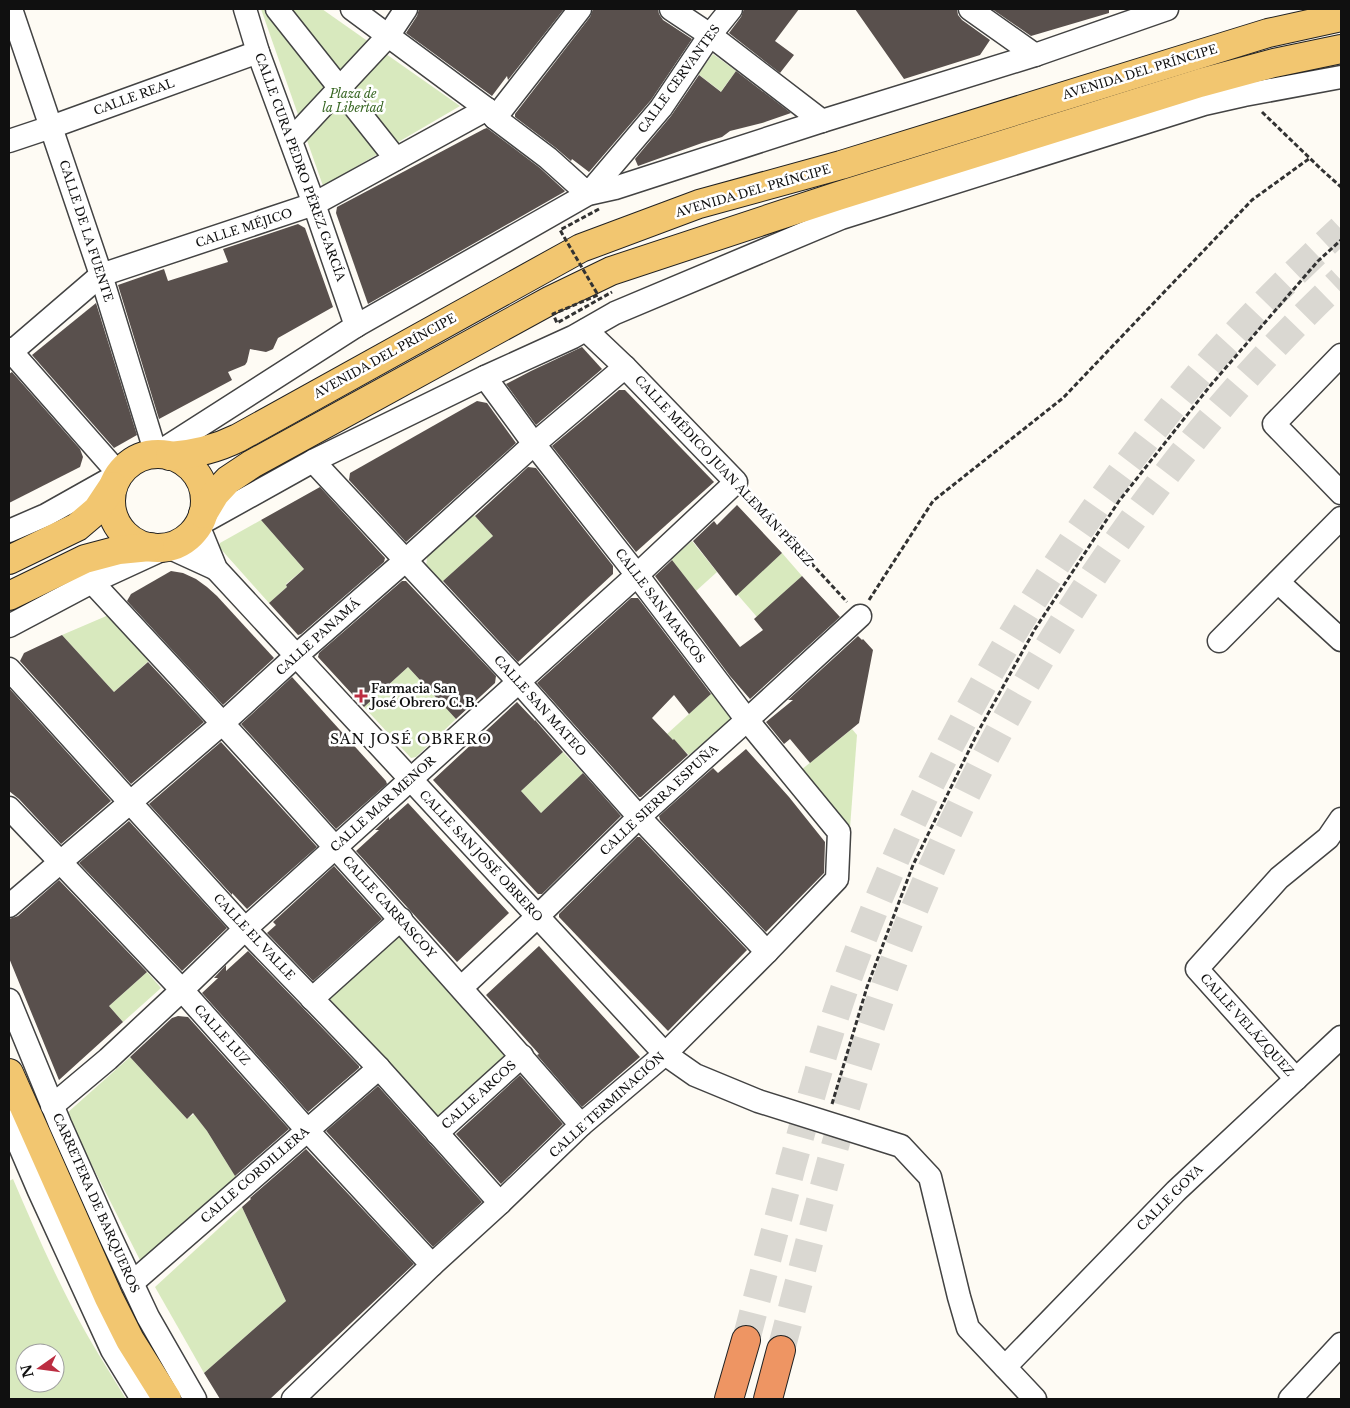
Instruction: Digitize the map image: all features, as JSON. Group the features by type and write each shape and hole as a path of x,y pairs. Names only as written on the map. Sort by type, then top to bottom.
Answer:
{"highway":[{"path":"729,1399 746,1340"},
{"path":"768,1399 781,1350"}],"main road":[{"name":"AVENIDA DEL PRÍNCIPE","path":"163,455 190,454 224,445 590,244 699,204 841,165 1268,32 1341,17"},
{"path":"9,596 85,559 119,550 159,547 180,543 190,535 215,494 228,480 252,464 551,300 611,271 838,196 1200,83 1274,63 1341,49"},
{"path":"9,560 77,527 97,510 126,466 135,459 145,456 163,455 181,460 191,468 203,489 205,502 200,520"},
{"path":"116,480 110,500 112,513 117,525 131,540 159,547"},
{"path":"9,1073 108,1298 130,1340 166,1399"}],"street":[{"name":"CALLE DE LA FUENTE","path":"11,9 163,455"},
{"name":"CALLE CURA PEDRO PÉREZ GARCÍA","path":"245,9 258,52 314,204 356,326"},
{"path":"278,9 396,159"},
{"path":"352,9 548,158 593,202"},
{"path":"291,140 388,36 406,9"},
{"path":"491,114 580,9"},
{"path":"671,9 710,36 822,121"},
{"name":"CALLE CERVANTES","path":"593,202 731,9"},
{"path":"970,9 1035,55"},
{"path":"163,455 356,326 593,202 616,188 822,121 1035,55 1167,9"},
{"name":"CALLE REAL","path":"9,141 258,52"},
{"path":"200,520 313,461 586,330 616,313 841,218 1204,104 1341,77"},
{"name":"CALLE MÉJICO","path":"10,352 101,275 314,204 396,159 491,114"},
{"name":"CALLE MÉDICO JUAN ALEMÁN PÉREZ","path":"586,330 625,366 736,482"},
{"path":"9,531 116,480 10,352"},
{"path":"1341,355 1274,424 1341,492"},
{"name":"CALLE PANAMÁ","path":"9,906 223,723 534,444 625,366"},
{"name":"CALLE SAN MARCOS","path":"485,377 534,444 637,575 747,720 839,832"},
{"name":"CALLE SAN MATEO","path":"313,461 519,682 639,816 767,952"},
{"name":"CALLE MAR MENOR","path":"52,1106 108,1059 245,928 637,575 736,482"},
{"path":"1219,641 1341,518"},
{"name":"CALLE SAN JOSÉ OBRERO","path":"200,520 216,569 665,1054 695,1075 758,1101 901,1146 930,1177 968,1328 1036,1399"},
{"path":"9,626 159,547"},
{"name":"CALLE SAN JOSÉ OBRERO","path":"159,547 216,569"},
{"name":"CALLE CARRASCOY","path":"92,582 401,919 582,1125"},
{"path":"1278,582 1341,640"},
{"name":"CALLE SIERRA ESPUÑA","path":"462,987 538,916 639,816 860,616"},
{"name":"CALLE EL VALLE","path":"9,669 130,803 378,1068 500,1203"},
{"name":"CALLE LUZ","path":"9,808 182,990 432,1266"},
{"name":"CALLE VELÁZQUEZ","path":"1296,1079 1197,968 1279,878 1328,838 1341,819"},
{"name":"CALLE TERMINACIÓN","path":"293,1399 582,1125 665,1054 767,952 837,879 839,832"},
{"path":"312,998 401,919"},
{"name":"CARRETERA DE BARQUEROS","path":"9,1000 52,1106 132,1283 148,1317 195,1399"},
{"name":"CALLE GOYA","path":"1005,1367 1176,1191 1340,1039"},
{"name":"CALLE ARCOS","path":"437,1133 522,1056"},
{"name":"CALLE CORDILLERA","path":"132,1283 378,1068"},
{"path":"9,1121 15,1155 39,1191 112,1350 142,1399"},
{"path":"1290,1399 1341,1344"}],"path":[{"path":"1244,95 1341,187"},
{"path":"860,616 933,501 1063,398 1252,200 1310,158"},
{"path":"593,202 560,230 598,295 553,314 557,323 612,292"},
{"path":"827,1122 868,987 912,864 979,730 1035,628 1119,501 1210,386 1318,261 1341,240"},
{"name":"CALLE MÉDICO JUAN ALEMÁN PÉREZ","path":"736,482 860,616"}],"green space":[{"name":"Plaza de la Libertad","path":"261,9 322,9 460,106 323,186"},
{"path":"713,54 736,71 722,90 766,122 762,123 698,74"},
{"path":"474,515 493,536 440,584 426,568 427,557"},
{"path":"261,520 304,569 286,584 287,587 269,603 219,547 220,543"},
{"path":"692,541 717,572 696,591 671,559"},
{"path":"782,553 802,576 757,617 737,594"},
{"path":"111,614 151,659 114,692 62,635"},
{"path":"408,667 456,719 416,757 411,758 364,707"},
{"path":"712,693 732,720 689,755 667,734"},
{"path":"852,729 857,735 850,828 801,770"},
{"path":"563,752 583,773 541,813 521,791"},
{"path":"401,931 511,1054 440,1120 328,997"},
{"path":"147,972 161,988 123,1022 109,1006"},
{"path":"130,1057 187,1119 194,1114 237,1179 143,1266 66,1114"},
{"path":"13,1179 49,1261 73,1309 126,1399 9,1399 9,1181"},
{"path":"242,1207 286,1301 204,1373 155,1287"}],"building":[{"path":"419,9 564,9 508,80 507,76 492,96 406,33 417,16"},
{"path":"593,9 658,9 663,20 692,39 651,100 589,172 572,159 571,161 515,117 515,114 590,17"},
{"path":"744,9 799,9 775,41 794,55 780,73 729,33 741,17"},
{"path":"855,9 957,9 958,15 962,20 990,40 980,55 904,79"},
{"path":"992,9 1109,9 1109,13 1031,36"},
{"path":"736,71 791,113 730,131 722,137 638,166 635,159 671,116 699,75 721,92"},
{"path":"487,128 540,168 565,191 368,304 336,213 337,207"},
{"path":"298,224 305,228 333,307 278,338 273,349 266,352 250,349 245,365 228,372 232,380 159,419 118,285 164,269 168,281 228,262 223,249"},
{"path":"96,303 137,435 114,448 32,355"},
{"path":"582,347 602,369 536,425 506,384"},
{"path":"12,372 80,449 83,457 80,467 9,503 9,374"},
{"path":"619,390 625,390 714,482 636,552 552,446"},
{"path":"477,401 487,403 516,443 406,542 349,480 350,473"},
{"path":"528,467 536,468 613,566 613,574 518,662 443,581 493,536 475,516"},
{"path":"320,487 385,558 384,562 298,635 269,603 304,569 261,520"},
{"path":"737,505 782,553 736,596 693,541 714,521 717,525"},
{"path":"672,560 740,647 763,630 754,619 802,576 840,617 750,699 730,676 655,576"},
{"path":"171,571 183,573 207,587 274,658 223,705 127,601 131,594"},
{"path":"402,581 406,581 496,676 495,683 456,719 408,667 364,707 318,657 319,653"},
{"path":"631,598 638,598 711,694 689,714 674,695 652,718 688,755 641,797 537,683"},
{"path":"62,635 114,692 148,662 204,722 131,784 20,661 24,653"},
{"path":"858,636 873,650 859,723 810,763 790,739 784,744 766,722 793,700 788,700"},
{"path":"292,677 387,784 336,829 241,724"},
{"path":"9,688 111,801 61,844 19,799 9,791"},
{"path":"517,702 563,752 521,791 541,813 583,773 621,816 542,894 538,894 433,780"},
{"path":"221,742 317,847 247,909 149,804"},
{"path":"746,749 789,797 825,842 824,873 766,932 660,820 659,816 713,768 718,773"},
{"path":"408,803 509,913 457,962 356,851 379,830 375,830 389,817 389,820"},
{"path":"129,821 227,928 182,971 79,863"},
{"path":"637,837 640,837 747,950 668,1031 559,917 559,914"},
{"path":"334,866 382,919 313,981 267,933 276,925 273,922"},
{"path":"59,880 147,972 109,1006 123,1022 59,1080 9,958 9,919 18,916"},
{"path":"539,946 640,1057 582,1107 537,1055 539,1054 486,995"},
{"path":"248,951 359,1066 308,1112 202,993 218,978 214,978 226,965 226,971"},
{"path":"178,1016 188,1017 289,1129 235,1176 207,1131 193,1113 187,1119 130,1057 172,1018"},
{"path":"520,1075 563,1124 501,1184 456,1134"},
{"path":"378,1086 482,1202 433,1247 326,1131"},
{"path":"306,1149 414,1264 270,1399 220,1399 204,1373 286,1301 242,1207"}],"tunnel":[{"path":"746,1340 813,1089 845,987 884,886 954,737 1036,595 1130,460 1181,396 1238,331 1341,229"},
{"path":"781,1350 830,1163 872,1023 908,924 930,871 980,768 1035,668 1123,533 1181,456 1242,383 1274,347 1341,280"}],"place":[{"name":"Farmacia San José Obrero C. B.","path":"361,696"}],"district":[{"name":"SAN JOSÉ OBRERO","path":"411,739"}]}
